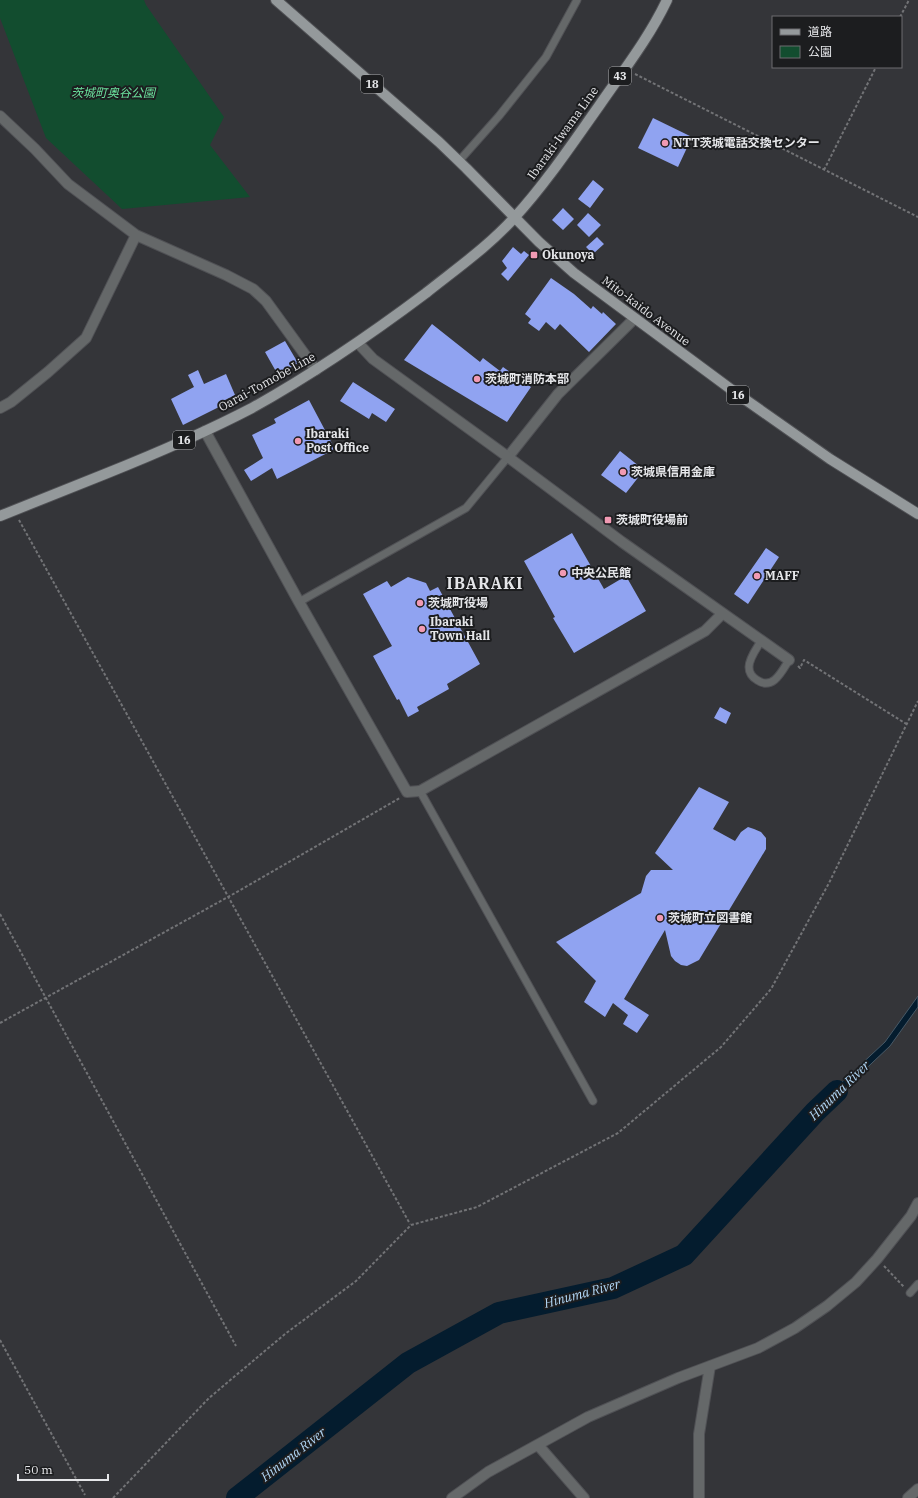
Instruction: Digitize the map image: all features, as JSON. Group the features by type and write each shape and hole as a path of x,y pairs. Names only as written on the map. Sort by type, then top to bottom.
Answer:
{"main road":[{"name":"Mito-kaido Avenue","path":"276,0 459,161 515,218 574,273 736,393 830,459 918,514"},
{"name":"Ibaraki-Iwama Line","path":"515,218 554,169 625,69 660,15 667,0"},
{"name":"Oarai-Tomobe Line","path":"0,516 151,455 205,431 250,408 316,370 358,343 408,306 495,238 515,218"}],"street":[{"path":"0,116 35,149 68,184 136,235 226,275 253,289 266,301 316,370"},
{"path":"0,408 11,402 48,372 86,338 136,235"},
{"path":"508,457 558,394 634,318"},
{"path":"358,343 373,359 722,614 789,660"},
{"path":"205,431 299,602 407,792 420,791 705,630 722,614"},
{"path":"452,1498 488,1472 588,1417 678,1378 758,1348 795,1328 827,1306 856,1282 877,1259 917,1208"},
{"path":"699,1498 699,1434 710,1366"},
{"path":"538,1445 584,1498"},
{"path":"908,1498 918,1489"}],"lane":[{"path":"459,161 499,116 546,57 577,0"},
{"path":"299,602 466,508 508,457"},
{"path":"761,641 750,661 749,668 752,675 757,680 763,683 770,683 776,679 789,660"},
{"path":"420,791 593,1101"},
{"path":"910,1293 918,1284"}],"path":[{"path":"901,16 909,0"},
{"path":"824,170 875,68"},
{"path":"625,69 918,217"},
{"path":"13,511 411,1225"},
{"path":"789,660 800,668 804,660 908,725"},
{"path":"113,1498 209,1398 285,1334 356,1281 411,1225 477,1207 618,1133 721,1047 771,989 829,883 918,702"},
{"path":"0,1023 228,897 397,800 407,792"},
{"path":"0,914 236,1346"},
{"path":"877,1259 910,1293"},
{"path":"0,1340 85,1495"}],"green space":[{"name":"茨城町奥谷公園","path":"0,0 144,0 224,117 210,145 250,197 122,209 46,138 0,18"}],"water":[{"path":"918,996 918,1007 890,1046 818,1114 813,1109 885,1042"}],"building":[{"name":"NTT茨城電話交換センター","path":"653,118 692,137 678,167 638,148"},
{"path":"593,180 604,189 590,208 578,199"},
{"path":"563,208 574,219 563,230 552,220"},
{"path":"588,213 601,225 589,237 577,225"},
{"path":"597,237 604,244 593,254 586,247"},
{"path":"513,247 521,254 524,251 529,255 508,281 501,274 507,268 502,261"},
{"path":"551,278 574,294 591,309 593,306 602,314 603,312 616,324 589,352 560,324 555,330 546,322 539,331 528,323 531,319 525,314"},
{"name":"茨城町消防本部","path":"432,324 480,362 483,358 500,371 503,367 531,387 507,422 404,360"},
{"path":"285,341 298,363 278,375 265,352"},
{"path":"198,370 204,384 226,374 235,395 221,402 223,405 183,425 171,399 194,387 188,375"},
{"path":"353,382 395,409 386,422 372,413 369,419 340,401"},
{"path":"309,400 335,449 277,479 272,468 251,481 244,470 263,458 252,435 276,423 274,419"},
{"name":"茨城県信用金庫","path":"620,451 644,470 626,493 601,475"},
{"path":"572,533 604,589 626,576 646,611 574,653 553,618 555,617 524,561"},
{"name":"MAFF","path":"766,548 779,557 748,604 734,594"},
{"name":"Ibaraki Town Hall","path":"408,577 426,583 430,591 438,587 480,664 447,684 449,689 417,707 419,711 408,717 373,656 392,646 363,594 387,581 391,587"},
{"path":"720,707 731,713 726,724 714,718"},
{"name":"茨城町立図書館","path":"699,787 729,802 713,829 735,841 741,832 748,827 754,829 761,832 766,838 766,849 699,960 687,966 681,965 675,961 671,956 665,930 624,999 649,1015 637,1033 623,1024 628,1015 613,1003 605,1017 584,1002 596,981 556,942 641,893 646,876 651,870 673,870 655,853"}],"waterway":[{"name":"Hinuma River","path":"237,1498 408,1363 499,1313 613,1288 684,1255 815,1112 837,1091"}],"place":[{"name":"NTT茨城電話交換センター","path":"665,143"},
{"name":"Okunoya","path":"534,255"},
{"name":"茨城町消防本部","path":"477,379"},
{"name":"Ibaraki Post Office","path":"298,441"},
{"name":"茨城県信用金庫","path":"623,472"},
{"name":"茨城町役場前","path":"608,520"},
{"name":"中央公民館","path":"563,573"},
{"name":"MAFF","path":"757,576"},
{"name":"茨城町役場","path":"420,603"},
{"name":"Ibaraki Town Hall","path":"422,629"},
{"name":"茨城町立図書館","path":"660,918"}],"district":[{"name":"IBARAKI","path":"485,583"}]}
